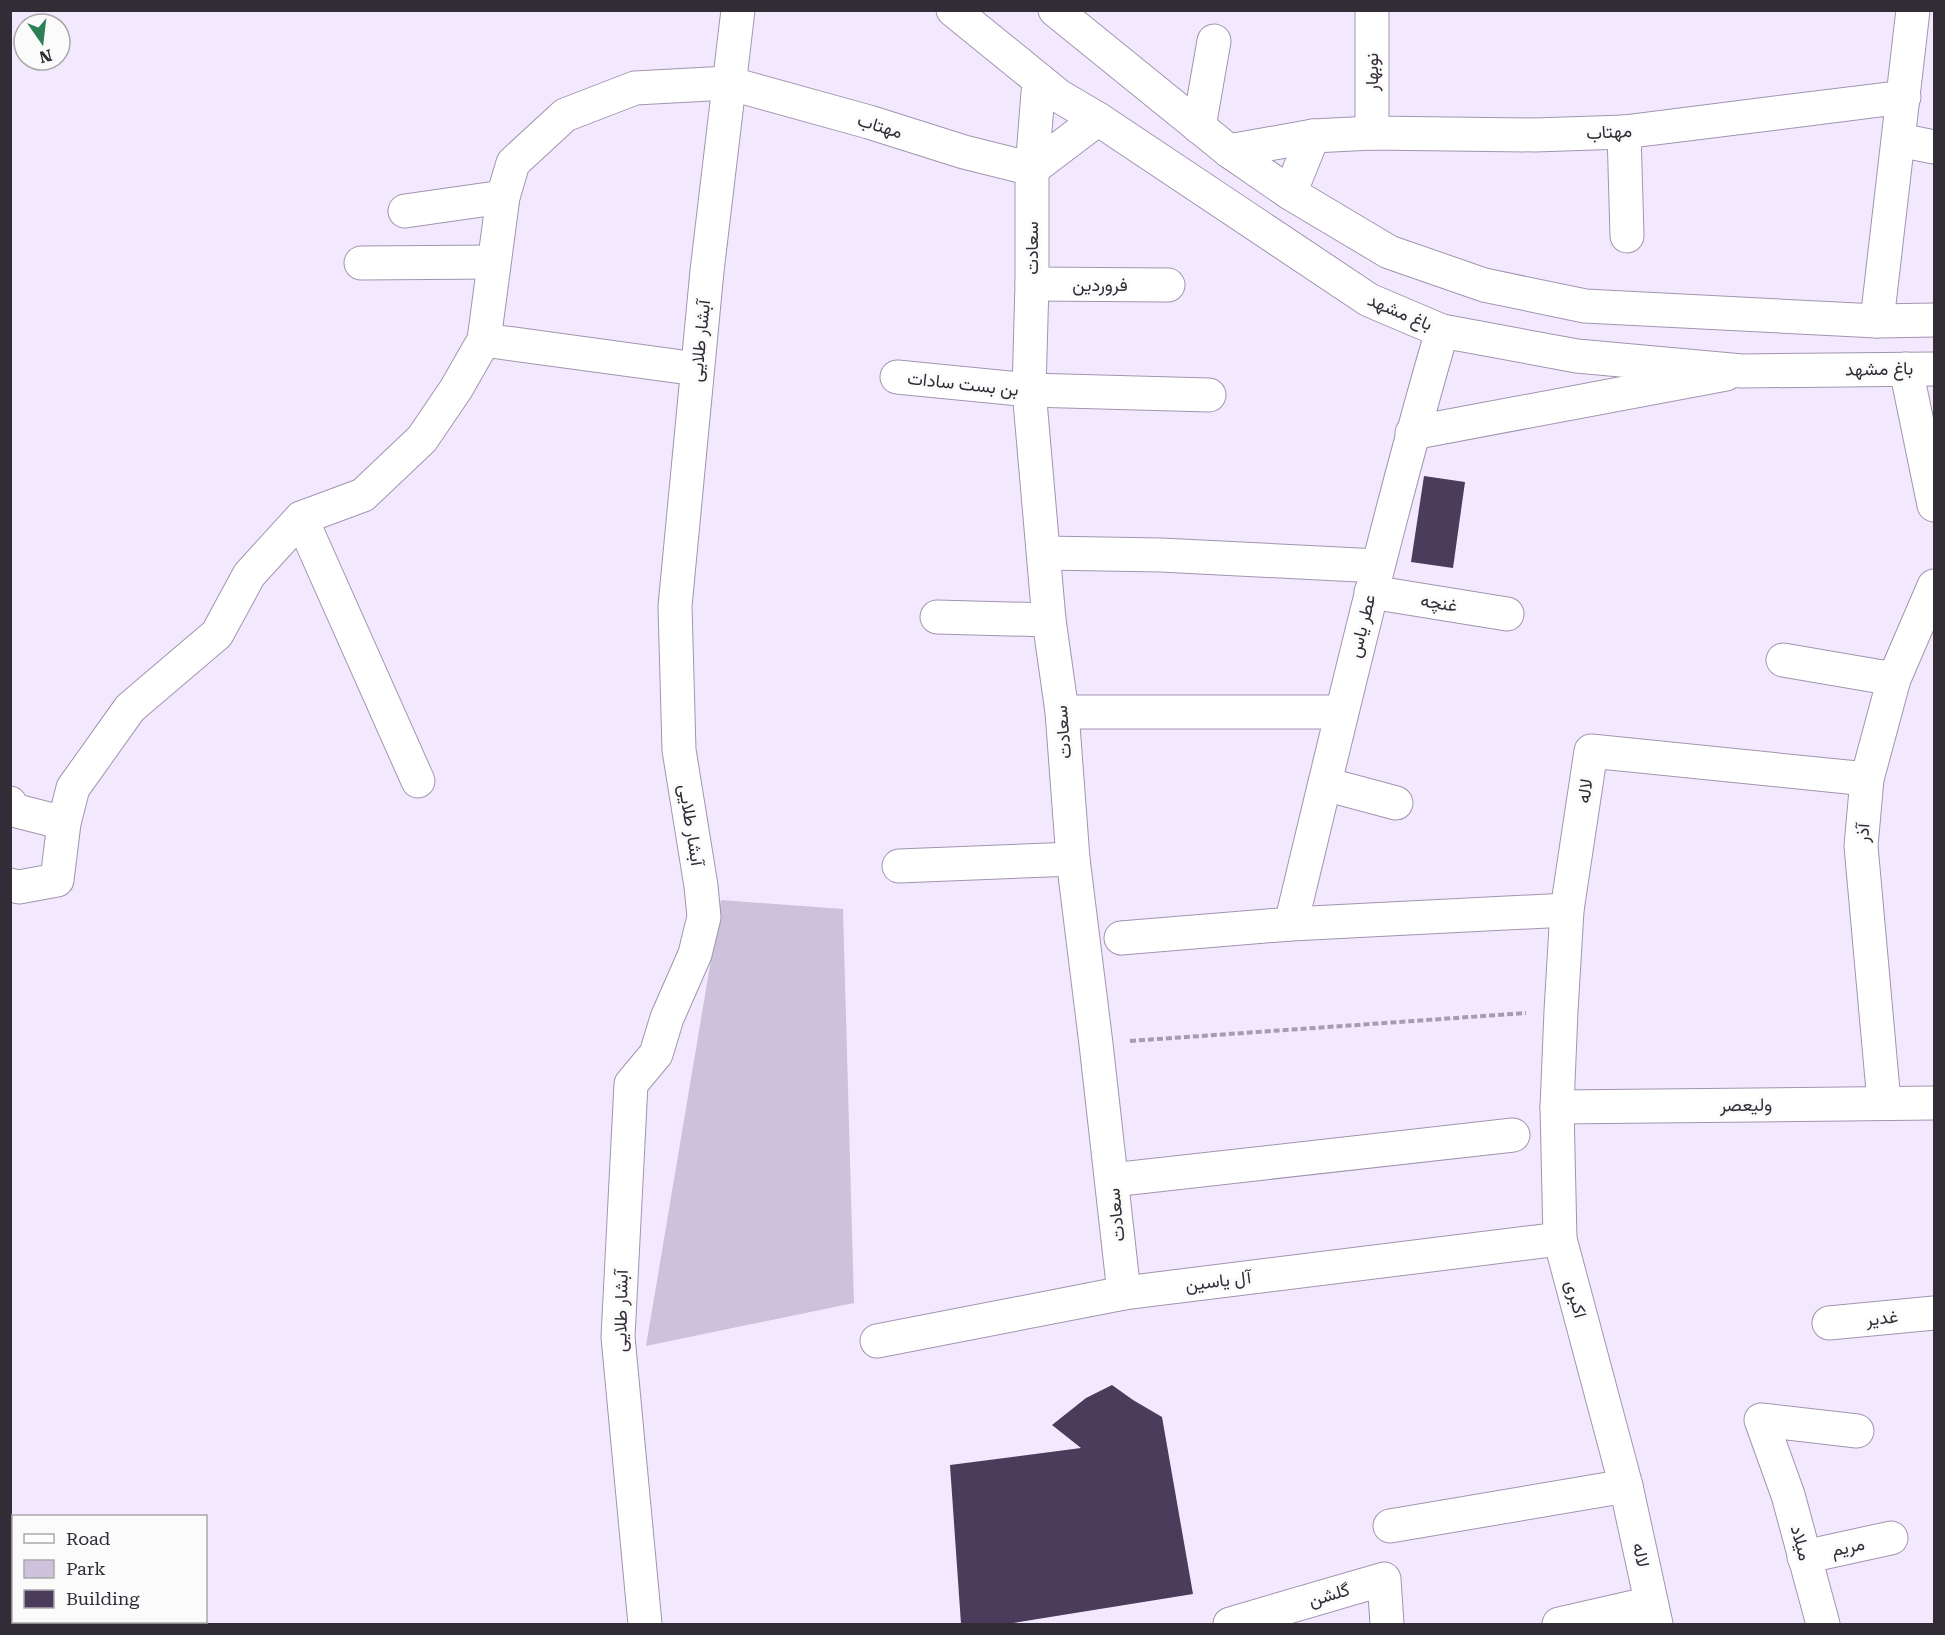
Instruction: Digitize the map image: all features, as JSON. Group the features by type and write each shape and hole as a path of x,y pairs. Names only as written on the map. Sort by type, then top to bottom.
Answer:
{"street":[{"name":"آبشار طلایی","path":"645,1624 618,1337 631,1083 656,1054 667,1018 695,954 704,916 679,750 675,606 697,369 738,10"},
{"path":"1055,10 1083,22 1199,127 1229,150 1290,193 1389,252 1484,285 1585,306 1877,321 1935,320"},
{"name":"نوبهار","path":"1372,10 1372,133"},
{"path":"1877,321 1913,10"},
{"name":"باغ مشهد","path":"961,14 1059,96 1098,119 1369,300 1443,330 1577,356 1742,371 1920,369"},
{"path":"1199,127 1214,41"},
{"name":"سعادت","path":"1039,80 1032,169 1029,390 1049,620 1062,712 1072,859 1096,1044 1124,1293"},
{"name":"مهتاب","path":"484,340 503,197 513,163 565,115 635,88 728,83 869,122 964,152 1032,169"},
{"name":"مهتاب","path":"1229,150 1313,136 1372,133 1535,135 1624,132 1904,97"},
{"path":"1032,169 1098,119"},
{"path":"1624,132 1627,236"},
{"path":"1290,193 1313,136"},
{"path":"1899,140 1935,147"},
{"path":"405,211 503,197"},
{"path":"362,263 494,262"},
{"name":"فروردین","path":"1032,284 1168,285"},
{"path":"1577,356 1585,306"},
{"name":"عطر یاس","path":"1291,924 1374,579 1412,433 1443,330"},
{"path":"10,885 19,887 57,880 64,823 74,788 130,708 217,634 249,575 301,518 363,495 422,439 456,389 484,340 697,369"},
{"path":"1920,369 1935,505"},
{"path":"1412,433 1742,371"},
{"name":"بن بست سادات","path":"897,377 1029,390 1209,395"},
{"path":"301,518 418,781"},
{"name":"غنچه","path":"1044,553 1161,555 1374,579 1507,614"},
{"name":"آذر","path":"1884,1102 1861,846 1867,779 1894,679 1935,586"},
{"path":"938,617 1049,620"},
{"path":"1783,660 1894,679"},
{"path":"1062,712 1341,712"},
{"name":"لاله","path":"1557,1107 1567,910 1591,751 1867,779"},
{"path":"1325,784 1396,803"},
{"path":"10,803 13,810 64,823"},
{"path":"898,866 1072,859"},
{"path":"1121,938 1291,924 1567,910"},
{"name":"ولیعصر","path":"1557,1107 1935,1103"},
{"name":"اکبری","path":"1557,1107 1560,1239 1626,1486"},
{"path":"1112,1180 1514,1135"},
{"name":"آل یاسین","path":"878,1341 1124,1293 1560,1239"},
{"name":"غدیر","path":"1829,1323 1935,1312"},
{"name":"میلاد","path":"1823,1624 1788,1495 1761,1420 1857,1431"},
{"path":"1389,1526 1626,1486"},
{"name":"لاله","path":"1626,1486 1654,1614"},
{"name":"مریم","path":"1804,1557 1891,1538"},
{"name":"گلشن","path":"1230,1624 1383,1578 1387,1624"},
{"path":"1559,1624 1654,1614"}],"path":[{"path":"1096,1044 1561,1011"}],"green space":[{"path":"721,900 843,909 854,1303 646,1346"}],"building":[{"path":"1424,476 1465,482 1453,568 1411,562"},
{"path":"1112,1385 1162,1417 1193,1594 1007,1624 961,1624 950,1465 1081,1448 1052,1425 1086,1398"}]}
